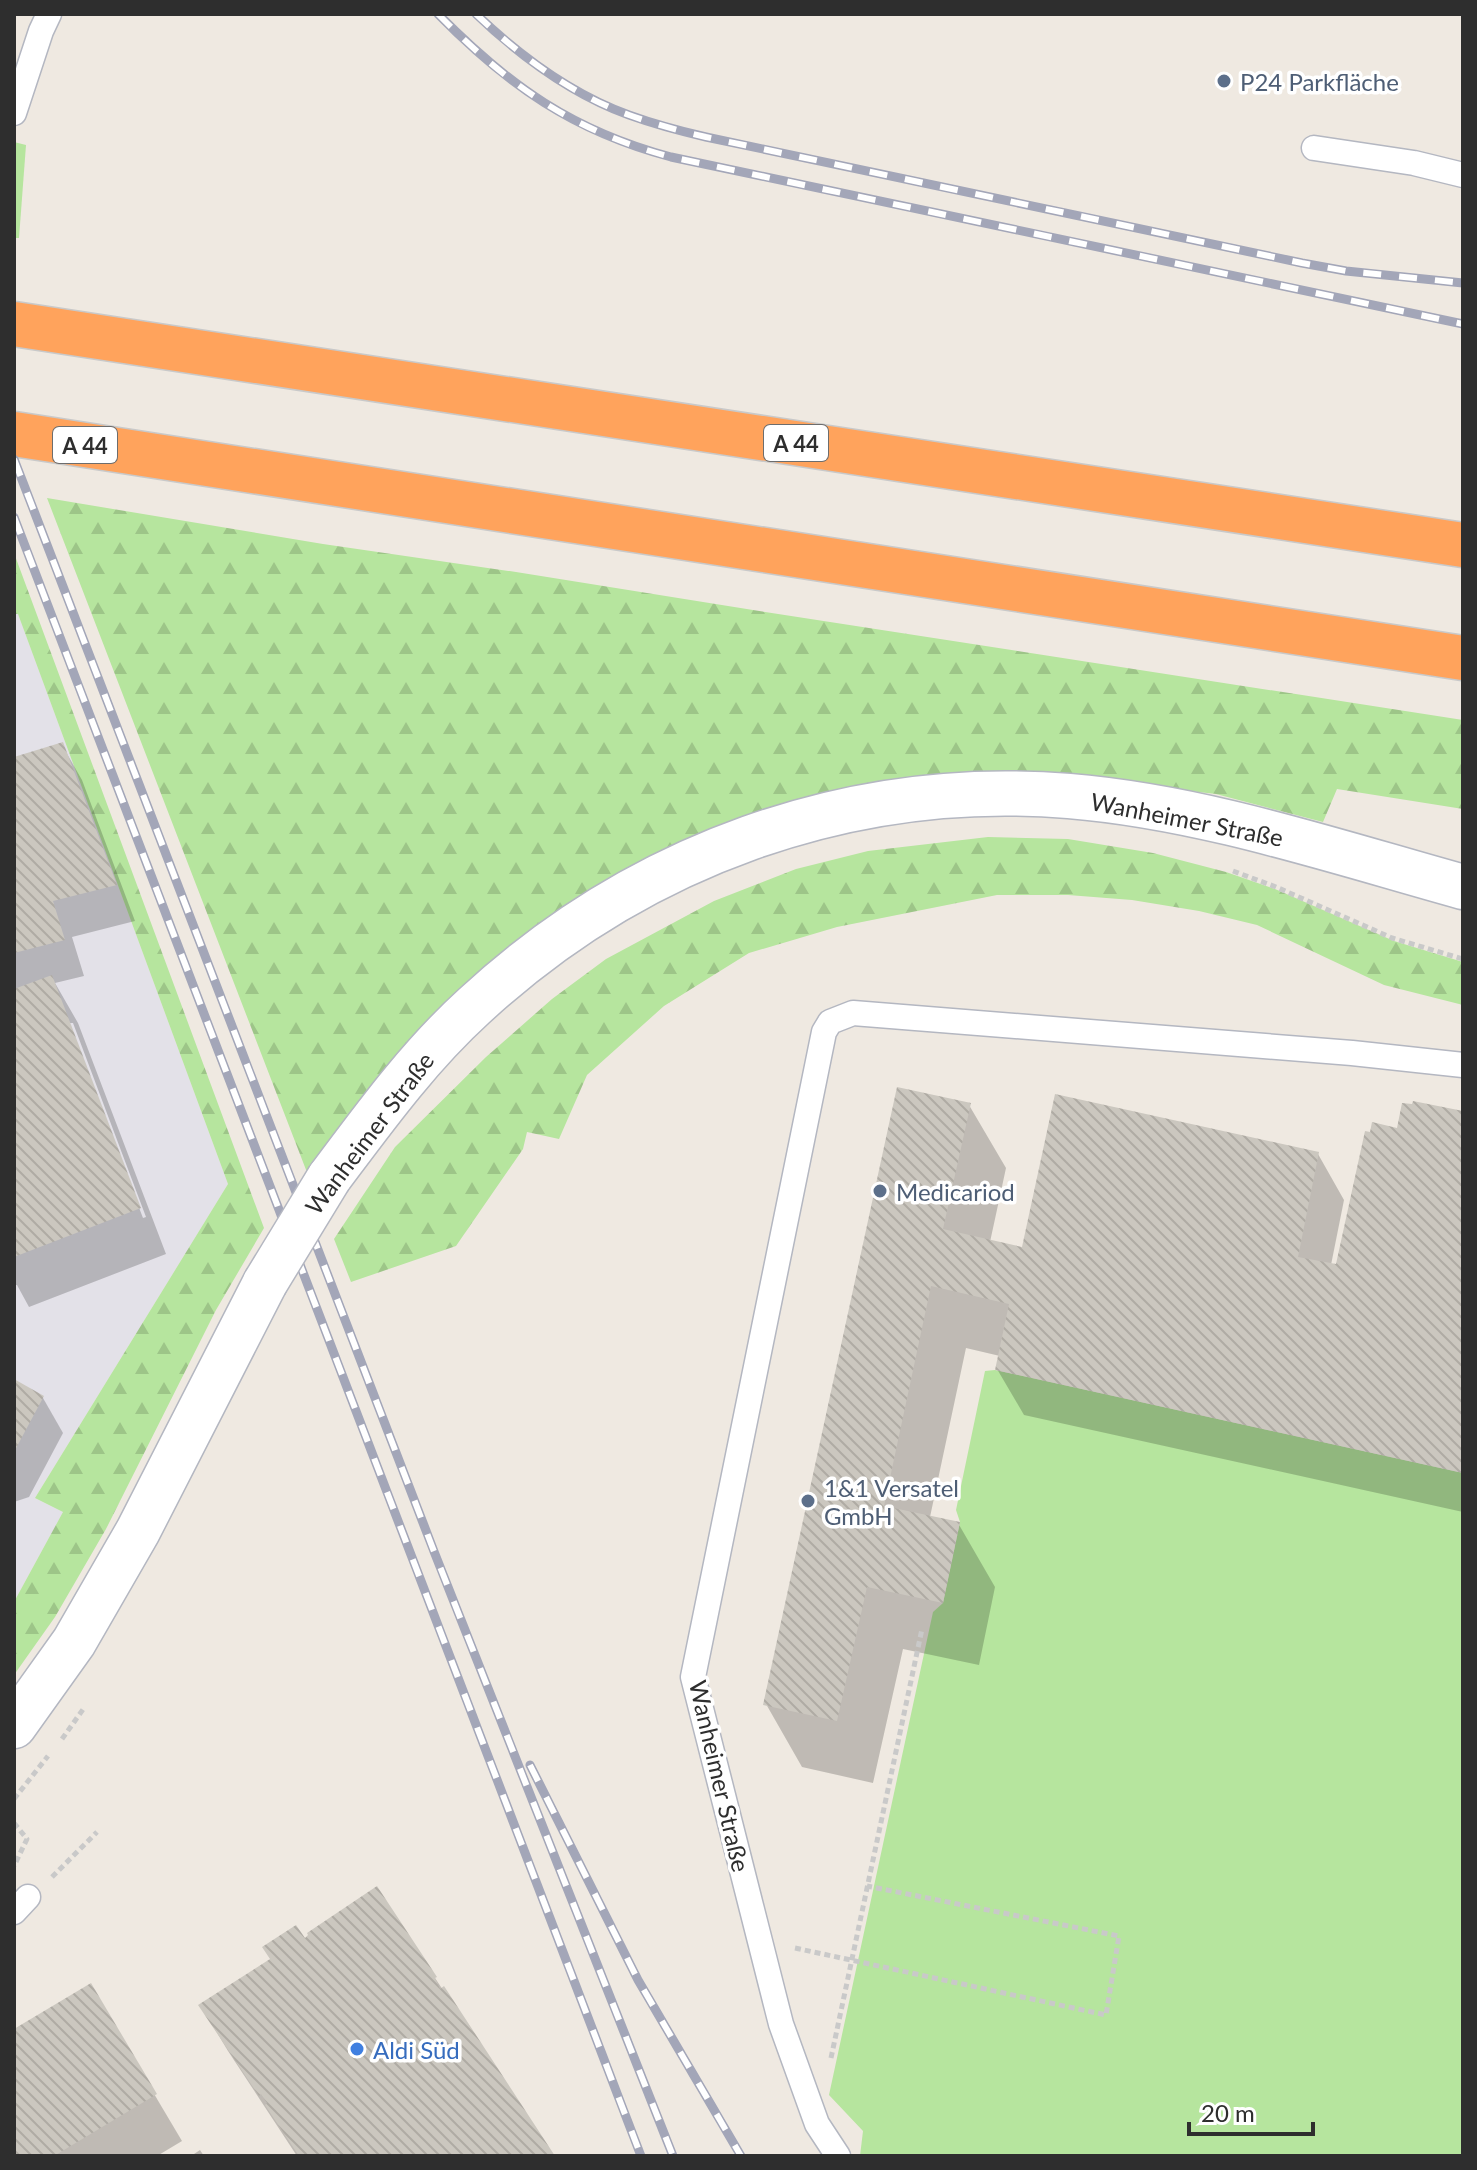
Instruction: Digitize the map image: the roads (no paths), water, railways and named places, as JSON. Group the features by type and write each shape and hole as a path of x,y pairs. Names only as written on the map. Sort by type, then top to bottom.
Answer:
{"highway":[{"name":"A 44","path":"14,324 1463,545"},
{"name":"A 44","path":"14,434 1463,658"}],"street":[{"name":"Wanheimer Straße","path":"14,1726 74,1642 131,1543 265,1283 329,1178 387,1100 472,1007 568,930 614,900 675,868 780,827 901,800 959,795 1068,796 1161,809 1225,821 1463,887"}],"lane":[{"path":"14,113 49,14"},
{"path":"1314,148 1414,163 1463,175"},
{"name":"Wanheimer Straße","path":"838,2156 817,2124 781,2024 693,1677 824,1032 830,1022 853,1013 1352,1053 1463,1065"}],"railway":[{"path":"438,14 491,63 544,103 603,134 671,157 1463,324"},
{"path":"476,14 510,45 567,85 608,106 677,130 1302,263 1346,271 1463,283"},
{"path":"14,459 435,1554 673,2156"},
{"path":"14,517 641,2156"},
{"path":"530,1765 638,1980 741,2156"}],"place":[{"name":"P24 Parkfläche","path":"1224,81"},
{"name":"Medicariod","path":"880,1191"},
{"name":"1&1 Versatel GmbH","path":"808,1501"},
{"name":"Aldi Süd","path":"357,2049"}]}
